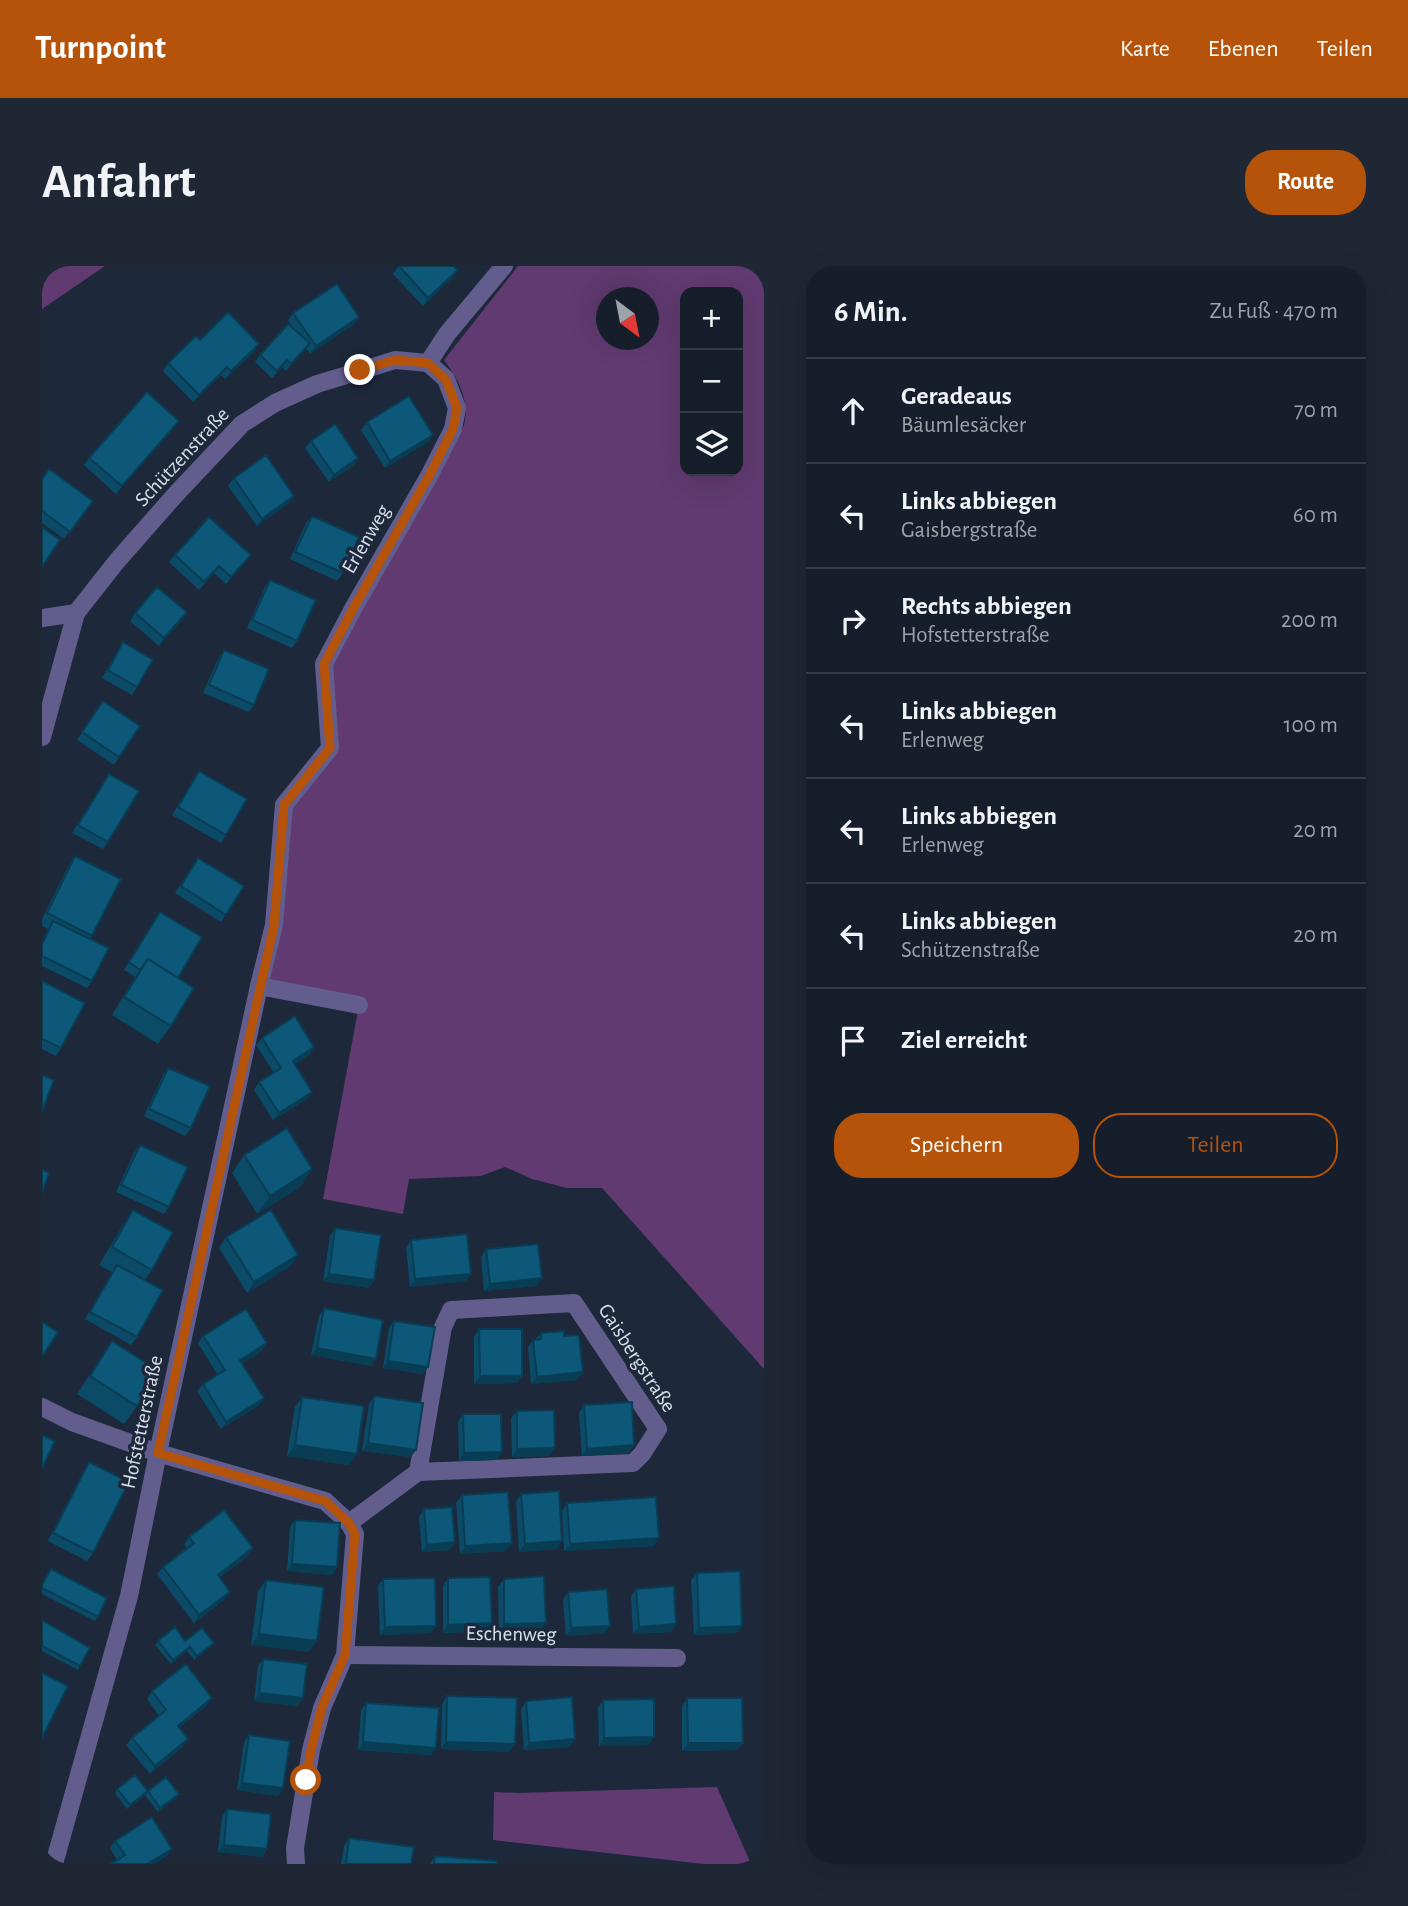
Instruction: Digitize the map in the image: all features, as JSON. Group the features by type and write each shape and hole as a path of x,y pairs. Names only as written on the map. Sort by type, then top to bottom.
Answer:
{"street":[{"path":"428,363 447,334 504,266"},
{"name":"Schützenstraße","path":"76,613 126,551 242,424 275,403 317,384 395,360 428,363"},
{"name":"Erlenweg","path":"330,748 324,664 453,429 457,408 446,380 428,363"},
{"path":"42,618 76,613 42,737"},
{"name":"Hofstetterstraße","path":"51,1854 130,1596 158,1453 274,925 284,805 330,748"},
{"path":"259,986 359,1005"},
{"name":"Gaisbergstraße","path":"574,1303 658,1429 642,1454 633,1462 418,1472 443,1327 451,1310 574,1303"},
{"path":"42,1406 72,1422 158,1453 325,1501 349,1523 355,1534 345,1655 322,1707 311,1750 295,1848 296,1864"},
{"path":"349,1523 418,1472"},
{"name":"Eschenweg","path":"345,1655 677,1658"}],"shaded area":[{"path":"42,266 105,266 42,309"},
{"path":"518,266 764,266 764,1369 602,1188 567,1188 532,1179 505,1167 481,1176 409,1179 403,1214 323,1199 359,1005 259,986 284,805 330,748 329,653 464,425 464,399 454,374 444,360"},
{"path":"717,1787 751,1864 704,1864 493,1840 494,1792"}],"building":[{"path":"399,266 454,266 458,270 428,298"},
{"path":"337,284 359,317 316,346 293,313"},
{"path":"228,312 259,344 231,371 227,367 199,395 168,363 196,336 200,340"},
{"path":"288,324 310,343 291,364 287,360 277,371 260,355"},
{"path":"147,392 179,421 122,486 89,458"},
{"path":"409,396 433,435 390,461 367,422"},
{"path":"335,424 358,458 334,475 311,441"},
{"path":"266,455 294,496 262,519 234,478"},
{"path":"49,469 93,501 70,532 42,511 42,479"},
{"path":"312,516 359,537 343,573 295,552"},
{"path":"209,517 251,555 231,577 219,566 204,582 175,555"},
{"path":"42,527 60,540 42,567"},
{"path":"270,580 316,600 297,641 252,620"},
{"path":"157,587 187,612 164,638 135,613"},
{"path":"123,642 153,660 137,687 108,670"},
{"path":"224,650 269,669 254,705 209,685"},
{"path":"103,701 140,726 119,757 82,732"},
{"path":"199,771 247,799 226,835 178,807"},
{"path":"109,774 139,791 108,842 78,825"},
{"path":"75,856 121,879 92,936 47,913"},
{"path":"198,858 244,886 226,915 181,886"},
{"path":"160,912 202,937 178,978 148,959 140,970 129,962"},
{"path":"53,921 109,948 92,981 42,956 42,944"},
{"path":"148,959 194,988 171,1026 124,997"},
{"path":"42,981 85,1003 61,1048 42,1039"},
{"path":"295,1016 314,1047 293,1061 312,1092 279,1113 259,1082 281,1068 262,1038"},
{"path":"168,1068 210,1086 191,1128 149,1109"},
{"path":"42,1075 54,1080 42,1112"},
{"path":"287,1128 312,1169 270,1196 244,1155"},
{"path":"140,1145 188,1167 169,1207 121,1185"},
{"path":"42,1170 49,1173 42,1193"},
{"path":"133,1210 173,1232 152,1270 112,1247"},
{"path":"271,1210 298,1255 254,1282 226,1237"},
{"path":"335,1228 381,1235 374,1280 329,1274"},
{"path":"467,1234 471,1274 415,1279 411,1240"},
{"path":"538,1244 542,1278 490,1284 486,1249"},
{"path":"117,1265 163,1290 137,1337 90,1312"},
{"path":"324,1308 383,1320 376,1359 317,1348"},
{"path":"246,1309 267,1343 240,1360 264,1398 226,1422 203,1384 225,1370 203,1336"},
{"path":"394,1321 435,1327 428,1367 388,1361"},
{"path":"42,1322 58,1332 42,1357"},
{"path":"479,1329 522,1329 522,1376 480,1376"},
{"path":"564,1331 564,1336 579,1335 583,1372 537,1377 533,1340 541,1339 541,1333"},
{"path":"112,1341 159,1371 137,1406 90,1376"},
{"path":"374,1396 423,1403 416,1450 368,1443"},
{"path":"302,1397 364,1406 357,1454 295,1445"},
{"path":"632,1402 634,1445 587,1449 584,1405"},
{"path":"554,1410 555,1448 517,1449 517,1411"},
{"path":"463,1414 501,1414 502,1452 464,1453"},
{"path":"42,1435 55,1441 42,1469"},
{"path":"89,1462 129,1482 93,1553 53,1533"},
{"path":"559,1491 562,1541 525,1544 521,1494"},
{"path":"508,1492 512,1543 465,1546 462,1495"},
{"path":"656,1497 659,1538 570,1544 567,1503"},
{"path":"452,1507 455,1542 427,1545 424,1509"},
{"path":"224,1510 253,1548 218,1575 230,1592 199,1615 163,1567 194,1543 189,1537"},
{"path":"295,1520 340,1523 337,1567 292,1564"},
{"path":"51,1569 107,1598 98,1617 42,1588"},
{"path":"740,1571 742,1626 699,1628 697,1573"},
{"path":"544,1576 546,1623 504,1624 504,1579"},
{"path":"490,1577 492,1623 448,1625 448,1578"},
{"path":"435,1578 436,1626 385,1627 383,1579"},
{"path":"266,1580 324,1587 317,1641 259,1634"},
{"path":"674,1586 676,1624 639,1627 636,1589"},
{"path":"607,1589 610,1626 571,1628 568,1592"},
{"path":"42,1620 90,1648 80,1666 42,1646"},
{"path":"175,1627 185,1641 202,1628 214,1643 197,1656 190,1647 173,1660 158,1641"},
{"path":"263,1659 307,1664 303,1698 259,1693"},
{"path":"186,1664 212,1698 178,1726 188,1739 155,1766 132,1738 166,1710 152,1691"},
{"path":"42,1673 68,1686 42,1738"},
{"path":"447,1696 517,1698 515,1744 446,1742"},
{"path":"572,1697 575,1739 529,1743 526,1701"},
{"path":"687,1698 742,1698 743,1743 688,1743"},
{"path":"654,1699 654,1737 604,1738 603,1700"},
{"path":"366,1703 439,1708 436,1748 363,1742"},
{"path":"249,1735 290,1741 283,1788 242,1783"},
{"path":"135,1775 148,1791 130,1805 117,1789"},
{"path":"166,1777 179,1794 160,1808 148,1791"},
{"path":"227,1809 271,1814 267,1849 224,1845"},
{"path":"152,1817 172,1849 147,1864 111,1864 125,1855 115,1841"},
{"path":"349,1838 414,1847 411,1864 346,1864"},
{"path":"435,1856 497,1861 497,1864 434,1864"}],"route":[{"path":"306,1780 322,1707 345,1655 355,1534 349,1523 325,1501 158,1453 274,925 284,805 330,748 324,664 429,476 453,429 457,408 446,380 428,363 395,360 360,370"}]}
